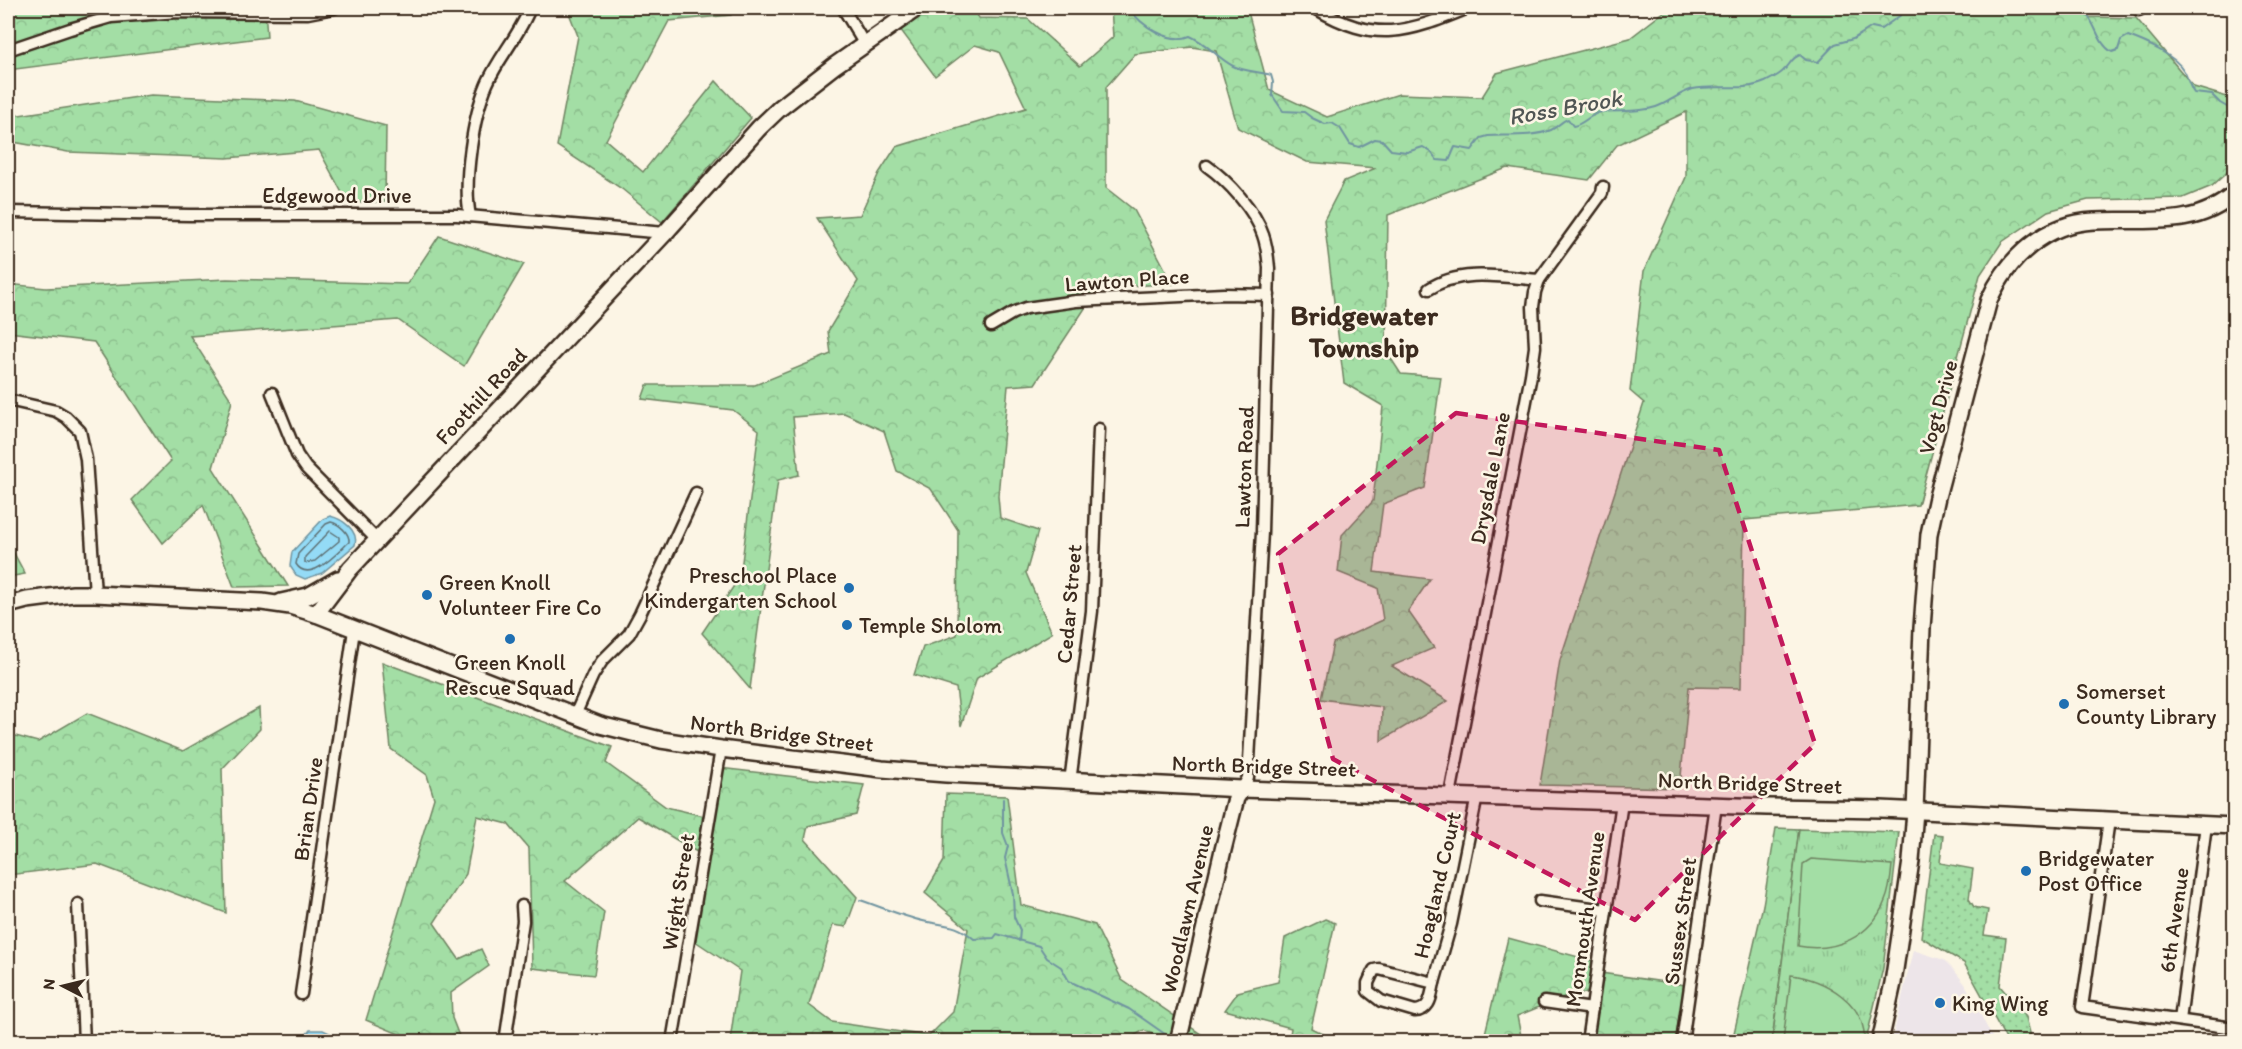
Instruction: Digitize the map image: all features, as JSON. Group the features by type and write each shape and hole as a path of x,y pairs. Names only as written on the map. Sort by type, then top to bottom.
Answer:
{"street":[{"path":"8,50 70,28 111,18 178,12 308,13 334,8"},
{"path":"470,216 468,207 469,166 479,109 488,83 530,8"},
{"path":"843,8 865,45"},
{"name":"Foothill Road","path":"316,614 350,569 665,233 759,128 780,108 917,8"},
{"path":"1315,8 1337,21 1360,28 1389,32 1406,30 1468,8"},
{"name":"Lawton Road","path":"1207,166 1223,177 1256,219 1263,234 1267,252 1269,295 1262,532 1248,778 1242,789"},
{"name":"Drysdale Lane","path":"1450,795 1531,375 1535,347 1533,307 1539,280 1602,193 1603,187"},
{"name":"Vogt Drive","path":"1880,1041 1893,983 1911,861 1922,628 1929,534 1989,300 1998,281 2013,260 2030,244 2060,227 2094,221 2176,220 2202,213 2220,205 2235,194"},
{"name":"Edgewood Drive","path":"8,212 470,216 665,233"},
{"path":"1429,289 1447,280 1482,276 1539,280"},
{"name":"Lawton Place","path":"991,326 1026,308 1076,301 1224,294 1269,295"},
{"path":"272,393 297,455 306,468 377,540"},
{"path":"8,400 56,411 80,430 86,459 95,594"},
{"name":"Cedar Street","path":"1070,782 1092,611 1099,429"},
{"path":"575,715 592,675 602,661 629,634 640,614 696,493"},
{"path":"278,603 320,590 350,569"},
{"path":"8,605 73,594 95,594 278,603 316,614"},
{"name":"North Bridge Street","path":"316,614 575,715 629,733 721,749 882,769 1070,782 1915,811 2235,826"},
{"name":"Brian Drive","path":"301,994 354,630"},
{"name":"Wight Street","path":"672,1041 721,749"},
{"name":"Woodlawn Avenue","path":"1178,1041 1236,798 1242,789"},
{"name":"Hoagland Court","path":"1434,983 1379,969 1374,970 1371,976 1368,992 1380,1001 1415,1011 1422,1010 1429,1003 1451,924 1477,796"},
{"name":"Monmouth Avenue","path":"1587,1041 1622,802"},
{"name":"Sussex Street","path":"1682,1041 1716,805"},
{"path":"2109,820 2082,1007 2235,1028"},
{"name":"6th Avenue","path":"2181,1020 2206,825"},
{"path":"1540,901 1606,910"},
{"path":"78,904 84,1041"},
{"path":"505,1041 523,921 522,906"},
{"path":"1544,1002 1592,1009"}],"highlighted area":[{"path":"1456,413 1719,450 1815,744 1635,920 1333,759 1278,554"}],"shaded area":[{"path":"1913,950 1944,960 1954,970 1965,984 1994,1041 1892,1041"}],"green space":[{"path":"8,8 265,8 267,37 8,70"},
{"path":"567,8 734,8 731,15 669,21 606,140 643,172 716,81 751,118 662,222 622,189 557,146 578,36"},
{"path":"929,8 972,8 979,18 1028,19 1080,66 1113,37 1111,8 1247,8 1269,90 1327,117 1399,94 1482,97 1497,73 1630,38 1669,8 2068,8 2090,17 2136,18 2194,87 2234,99 2234,166 2212,186 2183,198 2088,200 2048,211 2002,242 1980,275 1918,505 1744,520 1741,688 1689,687 1680,788 1540,785 1560,660 1644,403 1630,391 1644,271 1686,177 1686,112 1617,145 1589,180 1507,168 1388,215 1386,351 1401,374 1441,377 1425,488 1383,504 1374,572 1430,579 1408,611 1434,648 1392,666 1448,701 1381,741 1382,707 1321,699 1333,643 1383,620 1378,588 1338,572 1342,535 1373,501 1383,406 1344,383 1324,220 1344,181 1376,168 1307,162 1238,128 1216,51 1192,47 1135,54 1106,87 1106,188 1134,210 1173,284 1099,287 1035,384 1008,386 998,496 1000,518 1038,531 1026,573 1052,633 977,678 961,726 956,688 914,675 923,647 957,635 958,530 931,489 897,471 884,431 844,413 793,417 799,475 778,480 750,689 702,633 740,577 759,430 733,410 642,399 647,385 755,385 831,354 828,331 858,281 817,218 860,215 879,173 896,147 1026,108 999,52 975,45 935,76 900,29"},
{"path":"151,95 295,101 386,126 385,202 347,202 319,150 227,158 68,152 8,141 8,108 19,115"},
{"path":"439,236 524,264 464,366 398,320 190,336 232,401 213,468 288,586 234,587 203,505 163,543 132,500 171,461 94,342 8,332 8,284 46,288 227,279 407,284"},
{"path":"8,542 25,574 8,577"},
{"path":"382,662 612,747 606,763 666,807 713,818 720,768 864,785 856,815 808,826 805,839 857,897 846,927 833,925 809,1005 832,1022 929,1036 953,1012 968,929 925,893 944,861 946,794 1007,796 1021,905 1095,925 1122,980 1211,1041 1165,1041 1144,1030 1123,1042 730,1041 740,971 692,939 707,858 638,817 565,881 604,912 594,975 532,968 529,849 508,824 477,816 466,874 434,923 459,959 481,949 489,966 451,993 452,1018 461,1041 405,1041 399,1034 366,1020 434,798 427,775 391,749"},
{"path":"259,708 260,729 222,769 226,913 97,864 8,875 8,734 38,742 87,713 183,751"},
{"path":"1776,828 1799,829 1772,1041 1732,1042 1763,905"},
{"path":"1799,829 1899,832 1883,968 1866,1041 1772,1042"},
{"path":"1934,834 1943,835 1940,863 1973,869 1969,899 1974,907 1988,910 1984,935 2006,938 2000,986 2026,1017 2032,1041 2007,1041 1964,963 1921,937"},
{"path":"1811,859 1892,865 1888,892 1879,914 1861,933 1850,940 1825,947 1798,946 1803,864"},
{"path":"1325,919 1335,923 1311,1028 1337,1041 1289,1041 1291,1028 1225,1010 1238,992 1278,982 1285,938"},
{"path":"1508,938 1601,963 1601,973 1692,986 1683,1041 1590,1041 1597,995 1576,992 1517,1016 1521,1036 1535,1041 1483,1042"},
{"path":"1791,975 1817,982 1841,995 1851,1004 1863,1027 1864,1041 1783,1041"}],"water":[{"path":"330,516 349,526 355,535 355,545 322,573 305,579 296,575 290,566 292,552 323,519"},
{"path":"310,1030 323,1030 336,1036 337,1041 301,1041"}],"waterway":[{"name":"Ross Brook","path":"1129,8 1140,21 1156,32 1174,38 1190,36 1233,66 1271,75 1272,95 1283,111 1304,112 1325,124 1332,123 1340,128 1350,144 1359,147 1375,139 1382,140 1391,150 1407,152 1423,147 1437,160 1449,161 1455,147 1472,150 1481,138 1488,136 1537,134 1551,130 1568,119 1573,126 1601,112 1649,109 1693,89 1756,85 1780,74 1797,56 1818,62 1835,44 1853,39 1872,27 1881,29 1905,12 1916,8"},
{"name":"Ross Brook","path":"2007,8 2019,11 2023,8"},
{"name":"Ross Brook","path":"2078,8 2089,17 2102,42 2112,52 2118,50 2121,40 2128,36 2151,45 2180,65 2194,93 2212,95 2234,111"},
{"path":"1003,799 1003,833 1008,846 1005,858 1013,894 1014,917 1020,930 1019,941"},
{"path":"860,900 915,919 962,930 974,939 994,938 997,934 1039,946 1047,958 1061,967 1069,981 1129,1009 1172,1039"}],"place":[{"name":"Preschool Place Kindergarten School","path":"849,588"},
{"name":"Green Knoll Volunteer Fire Co","path":"427,595"},
{"name":"Temple Sholom","path":"847,625"},
{"name":"Green Knoll Rescue Squad","path":"510,639"},
{"name":"Somerset County Library","path":"2064,704"},
{"name":"Bridgewater Post Office","path":"2026,871"},
{"name":"King Wing","path":"1940,1003"}],"district":[{"name":"Bridgewater Township","path":"1364,331"}]}
